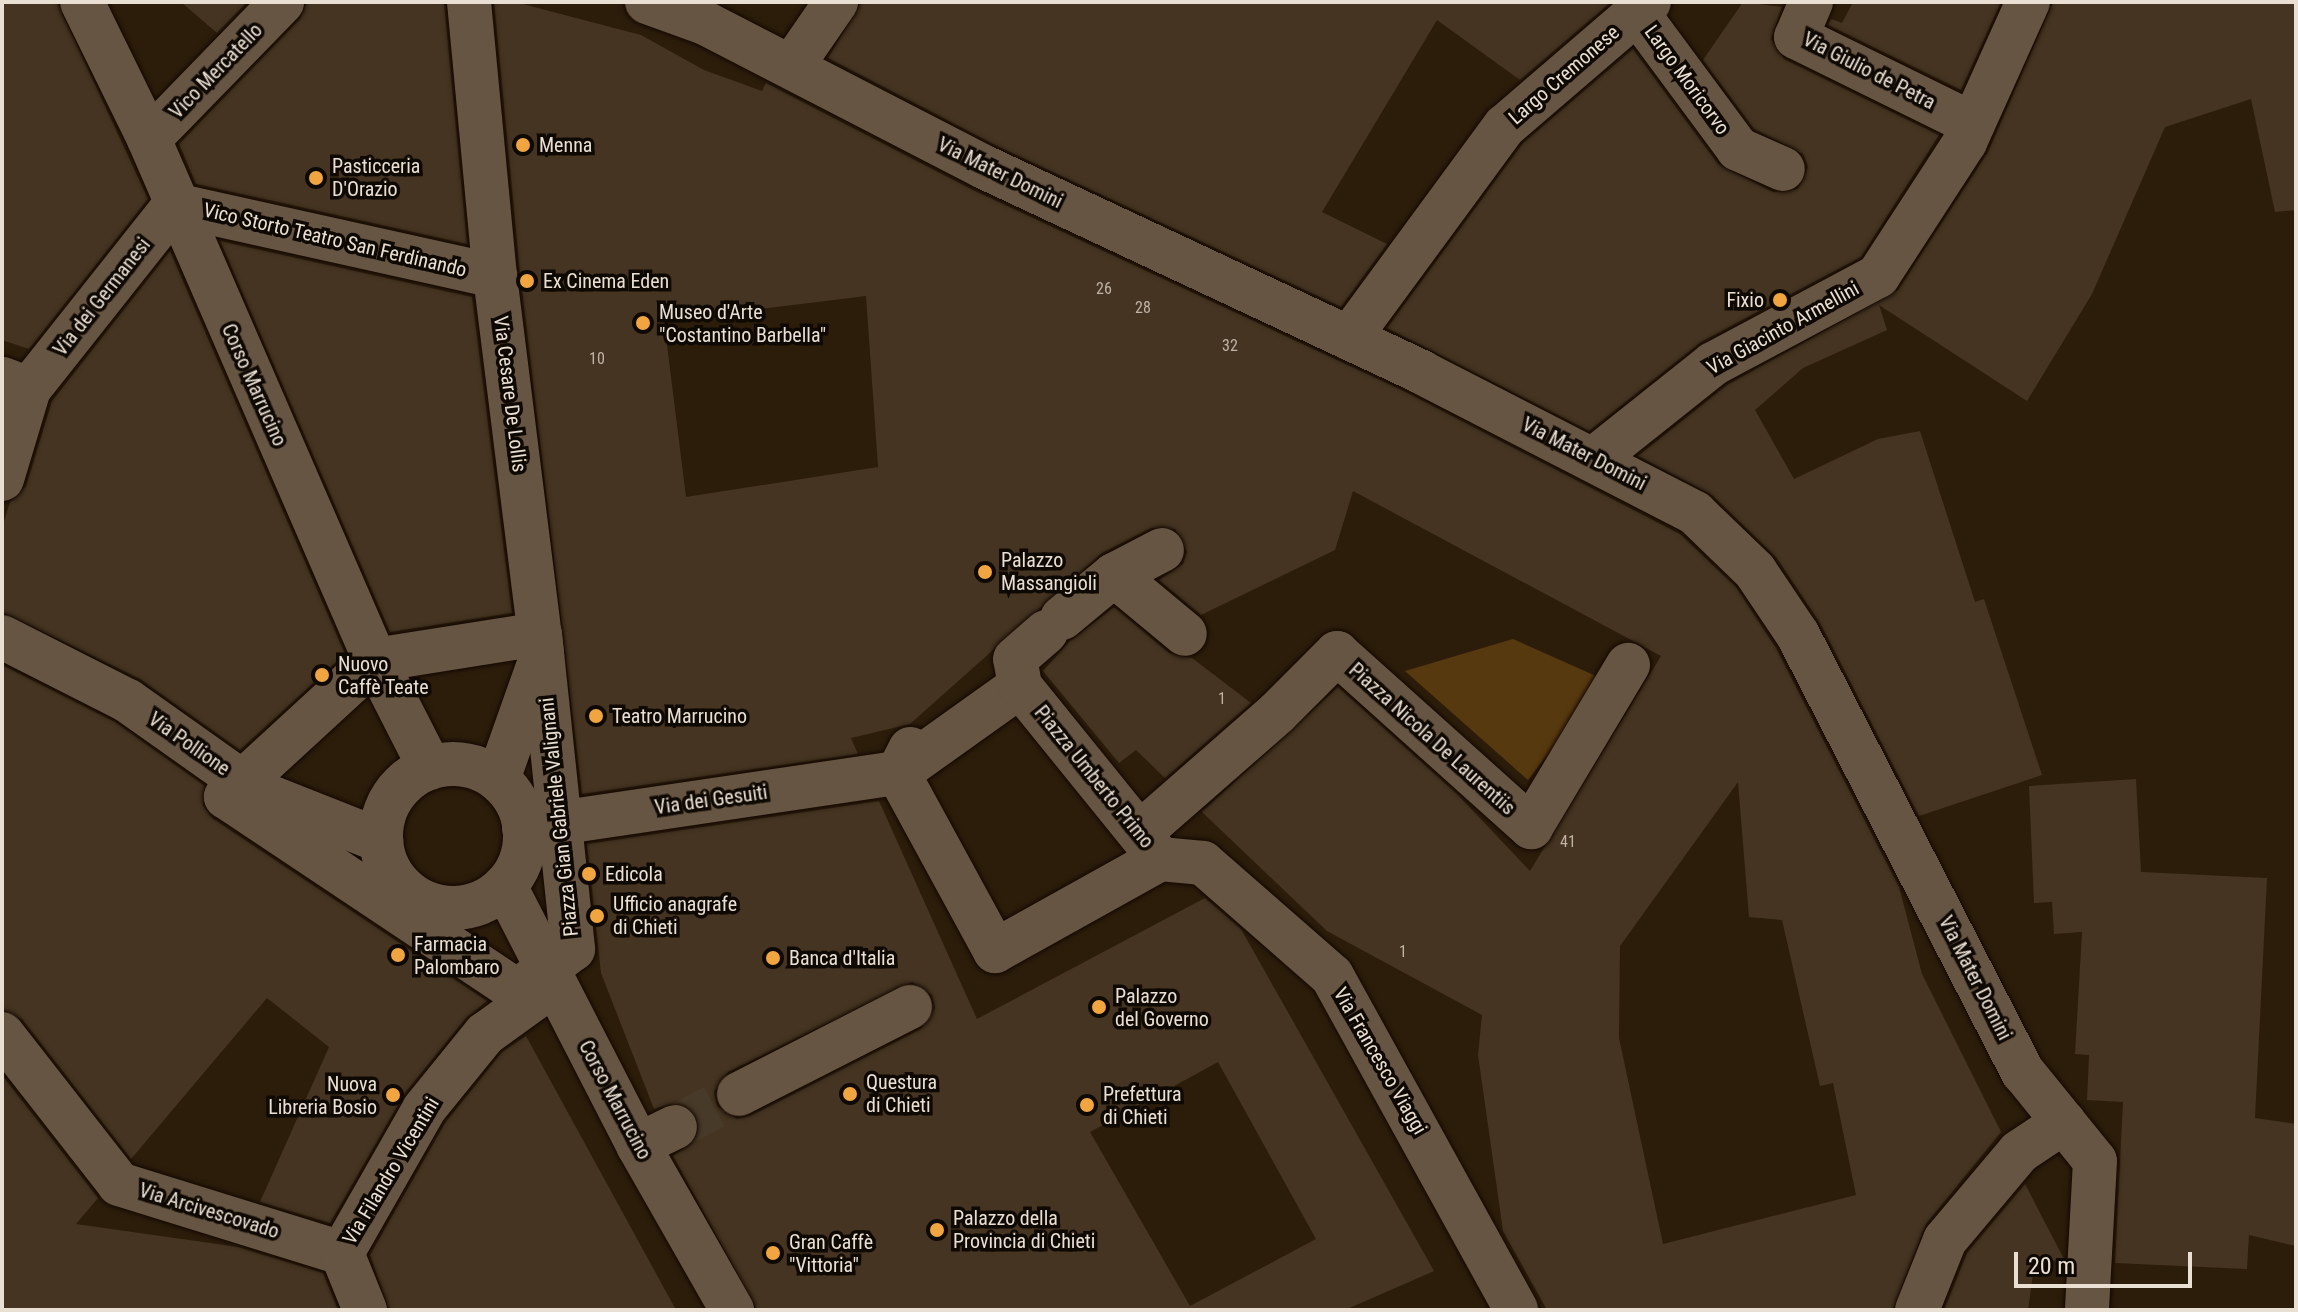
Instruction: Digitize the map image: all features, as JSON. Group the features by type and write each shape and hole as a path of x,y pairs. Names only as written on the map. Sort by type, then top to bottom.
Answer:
{"street":[{"name":"Corso Marrucino","path":"82,2 149,139 175,205 375,660 430,768"},
{"name":"Vico Mercatello","path":"149,139 282,2"},
{"name":"Via Cesare De Lollis","path":"469,2 495,276 542,655 498,779"},
{"name":"Via Mater Domini","path":"647,2 705,23 984,167 1349,338 1595,458 1695,513 1755,571 1798,635 2023,1072 2095,1161 2087,1310"},
{"path":"792,66 836,2"},
{"name":"Via Giulio de Petra","path":"1811,2 1796,37 1973,124"},
{"name":"Via Giacinto Armellini","path":"1595,458 1713,364 1878,276 1973,124 2028,2"},
{"name":"Largo Moricorvo","path":"1642,7 1738,149 1783,169"},
{"name":"Largo Cremonese","path":"1349,338 1505,126 1642,7"},
{"name":"Vico Storto Teatro San Ferdinando","path":"175,205 495,276"},
{"name":"Via dei Germanesi","path":"2,479 16,384 175,205"},
{"path":"1036,649 1114,575 1162,550"},
{"path":"1114,575 1185,634"},
{"path":"242,782 375,660 540,634"},
{"name":"Piazza Gian Gabriele Valignani","path":"242,782 226,797 517,991 551,976 573,949 542,825 540,634"},
{"name":"Via Pollione","path":"2,637 128,701 242,782 381,841"},
{"name":"Piazza Umberto Primo","path":"1036,649 1150,846 995,951 898,773 1036,649"},
{"name":"Piazza Nicola De Laurentiis","path":"1150,846 1337,653 1531,827 1628,665"},
{"path":"498,779 477,768 430,768 409,779 393,797 381,841 398,883 438,907 485,901 505,886"},
{"name":"Via dei Gesuiti","path":"542,825 898,773"},
{"name":"Piazza Gian Gabriele Valignani","path":"498,779 542,825"},
{"name":"Piazza Gian Gabriele Valignani","path":"505,886 542,825"},
{"name":"Via Francesco Viaggi","path":"1150,846 1203,863 1332,976 1454,1190 1510,1303"},
{"name":"Corso Marrucino","path":"505,886 551,976 656,1136 732,1310"},
{"name":"Via Filandro Vicentini","path":"365,1310 342,1253 424,1109 485,1034 551,976"},
{"path":"739,1094 910,1007"},
{"name":"Via Arcivescovado","path":"2,1034 119,1184 342,1253"},
{"path":"1917,1310 1945,1240 2019,1152 2064,1122"}],"shaded area":[{"path":"1513,639 1605,680 1528,780 1405,671"}],"building":[{"path":"2,2 57,2 148,199 29,349 2,340"},
{"path":"181,2 247,2 217,33"},
{"path":"306,2 444,2 467,244 196,184 179,144 300,19"},
{"path":"494,2 515,2 641,35 704,70 762,91 766,83 973,190 1410,394 1680,534 1736,587 1776,648 1899,887 1922,974 2001,1132 1926,1224 1893,1310 1547,1310 1503,1231 1478,1055 1482,1015 1327,931 1202,812 1338,687 1457,794 1530,871 1661,656 1353,491 1335,550 1201,615 1159,580 1183,564 1187,552 1175,529 1151,528 1102,553 910,724 851,738 858,754 582,794 520,273","holes":["866,296 878,467 686,497 664,321","1738,782 1749,917 1782,920 1820,1086 1833,1083 1856,1195 1663,1244 1619,1038 1620,946"]},
{"path":"861,2 1611,2 1520,80 1437,20 1322,212 1387,244 1341,307 995,145 828,58"},
{"path":"1743,2 1782,7 1771,39 1784,59 1939,135 1861,257 1701,342 1589,431 1387,328 1523,143 1633,49 1718,164 1773,192 1798,189 1808,167 1803,154 1754,129 1703,60"},
{"path":"1853,2 2001,2 1961,90 1828,25 1831,19 1842,23"},
{"path":"2053,2 2296,2 2296,210 2275,212 2251,99 2165,127 2092,294 2027,401 1879,305 1887,330 1803,368 1755,410 1794,479 1878,439 1920,431 1975,602 1984,599 2042,775 1919,816 1820,623 1776,557 1712,495 1638,456 1727,385 1898,290 1988,152"},
{"path":"220,241 472,297 512,613 390,632"},
{"path":"170,251 345,654 240,750 140,679 2,612 2,528 10,502 26,486 52,401"},
{"path":"1114,607 1169,653 1192,658 1251,703 1165,778 1136,750 1119,763 1043,671 1069,642"},
{"path":"2,665 115,722 205,786 203,805 212,818 487,1001 466,1018 405,1093 330,1223 260,1202 329,1047 267,998 131,1159 22,1019 2,1010"},
{"path":"2136,779 2141,872 2267,878 2255,1118 2296,1124 2296,1246 2249,1235 2247,1269 2115,1263 2123,1102 2087,1100 2089,1055 2075,1054 2082,932 2054,934 2052,902 2034,903 2029,786"},
{"path":"879,801 977,1019 1205,898 1241,929 1434,1271 1345,1310 757,1310 673,1156 696,1140 698,1117 678,1102 654,1109 601,973 587,844","holes":["912,982 932,995 935,1008 921,1029 750,1116 737,1119 717,1106 714,1092 728,1072","1218,1062 1316,1239 1190,1306 1090,1132"]},
{"path":"526,1036 676,1310 389,1310 370,1255 445,1123 502,1052"},
{"path":"2,1075 98,1198 76,1224 238,1247 323,1273 338,1310 2,1310"},
{"path":"2025,1184 2065,1261 2035,1260 2028,1310 1944,1310 1967,1253"}],"tunnel":[{"path":"675,1127 739,1094"}],"place":[{"name":"Menna","path":"523,145"},
{"name":"Pasticceria D'Orazio","path":"316,178"},
{"name":"Ex Cinema Eden","path":"527,281"},
{"name":"Fixio","path":"1780,300"},
{"name":"Museo d'Arte \"Costantino Barbella\"","path":"643,323"},
{"name":"Palazzo Massangioli","path":"985,572"},
{"name":"Nuovo Caffè Teate","path":"322,675"},
{"name":"Teatro Marrucino","path":"596,716"},
{"name":"Edicola","path":"589,874"},
{"name":"Ufficio anagrafe di Chieti","path":"597,916"},
{"name":"Farmacia Palombaro","path":"398,955"},
{"name":"Banca d'Italia","path":"773,958"},
{"name":"Palazzo del Governo","path":"1099,1007"},
{"name":"Questura di Chieti","path":"850,1094"},
{"name":"Nuova Libreria Bosio","path":"393,1095"},
{"name":"Prefettura di Chieti","path":"1087,1105"},
{"name":"Palazzo della Provincia di Chieti","path":"937,1230"},
{"name":"Gran Caffè \"Vittoria\"","path":"773,1253"}]}
